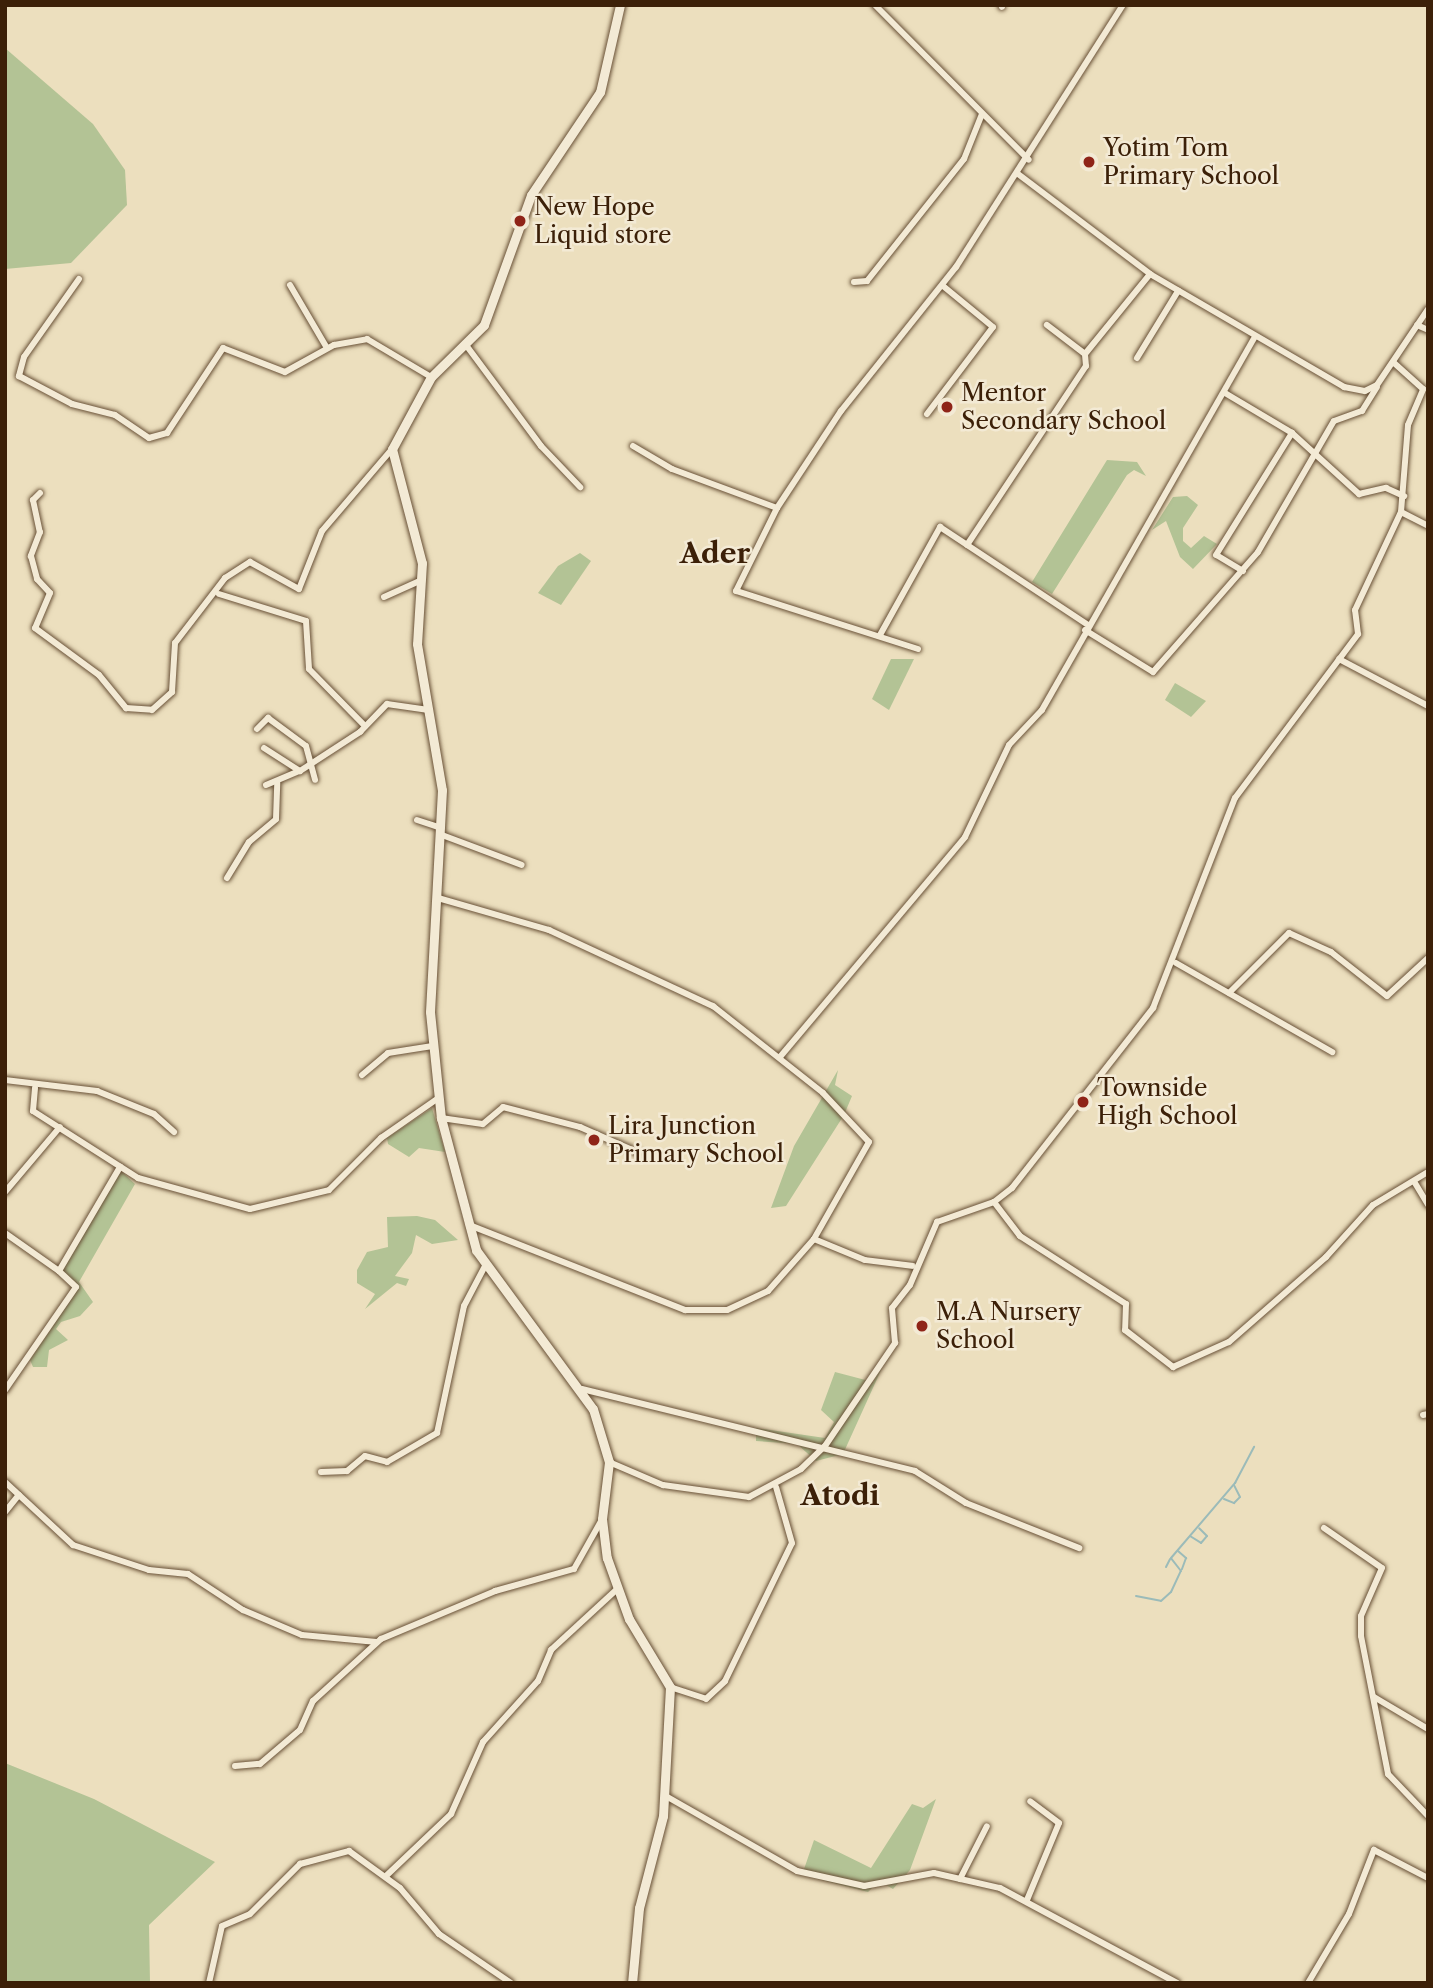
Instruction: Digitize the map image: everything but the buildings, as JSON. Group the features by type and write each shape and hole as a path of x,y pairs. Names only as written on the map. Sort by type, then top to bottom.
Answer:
{"street":[{"path":"40,494 33,500 40,532 31,556 35,576 50,593 35,628 99,675 125,708 152,710 170,696 175,643 194,614 219,594 225,578 250,562 299,589 322,531 393,449 430,377 466,345 491,310 531,195 600,92 620,5"},
{"path":"875,5 1028,160"},
{"path":"918,649 736,592 777,508 860,385 943,286 1028,160 1123,5"},
{"path":"854,282 867,281 964,159 982,114"},
{"path":"1018,174 1150,274 1255,337 1344,387 1365,391 1377,385"},
{"path":"967,545 1078,381 1085,354 1150,274"},
{"path":"79,279 24,357 19,376 72,404 115,415 149,438 167,433 223,348 285,372 327,348 355,339 377,341 430,377"},
{"path":"290,285 327,348"},
{"path":"927,414 993,327 943,286"},
{"path":"1137,358 1178,291"},
{"path":"880,635 937,530 967,545 1153,672 1243,571 1273,531 1313,451 1339,416 1365,408 1377,385 1428,309"},
{"path":"1046,325 1085,354"},
{"path":"1418,325 1428,330"},
{"path":"780,1056 965,837 1009,744 1042,710 1086,627 1225,393 1255,337"},
{"path":"466,345 541,446 580,487"},
{"path":"609,1462 687,1491 748,1497 776,1487 825,1446 895,1343 892,1308 910,1285 913,1266 942,1217 994,1202 1028,1170 1150,1013 1176,963 1235,798 1358,634 1355,610 1401,512 1408,425 1423,383 1393,362"},
{"path":"1225,393 1292,433 1365,496 1386,488 1404,496"},
{"path":"1243,571 1216,557 1292,433"},
{"path":"633,446 672,469 777,508"},
{"path":"235,1766 260,1764 300,1730 313,1701 377,1642 495,1591 572,1570 587,1555 602,1519 609,1462 582,1389 485,1266 469,1226 441,1118 432,1046 442,831 431,710 416,644 422,580 393,449"},
{"path":"1401,512 1428,526"},
{"path":"384,597 422,580"},
{"path":"219,594 306,621 309,669 365,726"},
{"path":"1339,659 1428,706"},
{"path":"265,785 309,770 365,726 387,704 431,710"},
{"path":"257,729 268,718 306,746 309,770 315,780"},
{"path":"264,748 300,771"},
{"path":"227,878 249,842 276,820 277,783"},
{"path":"417,820 522,865"},
{"path":"438,898 549,930 681,989 735,1018 862,1128 869,1142 814,1239 768,1291 708,1314 628,1290 469,1226"},
{"path":"1229,993 1289,933 1331,952 1387,996 1428,958"},
{"path":"1176,963 1332,1052"},
{"path":"362,1076 388,1053 432,1046"},
{"path":"5,1080 35,1087 124,1099 174,1132"},
{"path":"35,1087 33,1111 120,1167 232,1207 307,1200 346,1179 381,1138 437,1099"},
{"path":"441,1118 482,1124 503,1107 580,1127 639,1153"},
{"path":"5,1192 60,1127"},
{"path":"58,1270 120,1167"},
{"path":"994,1202 1020,1236 1126,1304 1125,1330 1174,1367 1229,1342 1326,1256 1373,1205 1415,1183 1428,1172"},
{"path":"1415,1183 1428,1205"},
{"path":"5,1233 58,1270 76,1287 5,1390"},
{"path":"814,1239 865,1260 913,1266"},
{"path":"321,1472 346,1471 366,1456 387,1462 437,1433 464,1306 485,1266"},
{"path":"582,1389 825,1446 915,1471 966,1503 1079,1548"},
{"path":"5,1482 73,1545 149,1570 188,1574 243,1610 302,1635 377,1642"},
{"path":"670,1687 703,1699 725,1681 792,1543 776,1487"},
{"path":"5,1512 19,1495"},
{"path":"602,1519 617,1589 670,1687 664,1796 639,1908 632,1983"},
{"path":"1324,1528 1382,1568 1360,1625 1390,1777 1428,1815"},
{"path":"386,1876 451,1814 483,1742 538,1681 551,1650 617,1589"},
{"path":"1374,1698 1428,1728"},
{"path":"664,1796 797,1871 864,1886 934,1872 1027,1900 1177,1983"},
{"path":"1027,1900 1059,1824 1030,1801"},
{"path":"960,1879 987,1826"},
{"path":"1308,1983 1349,1914 1374,1850 1428,1878"},
{"path":"209,1983 222,1926 250,1914 300,1864 356,1852 386,1876 435,1931 512,1983"}],"green space":[{"path":"5,48 93,124 125,170 127,205 71,263 5,269"},
{"path":"1107,460 1137,462 1146,476 1134,470 1127,475 1052,594 1032,582"},
{"path":"1187,496 1198,505 1183,528 1183,541 1191,548 1204,536 1217,544 1193,569 1180,557 1166,521 1152,530 1173,497"},
{"path":"580,553 591,561 561,605 538,593 558,566"},
{"path":"891,659 914,659 889,710 872,699"},
{"path":"1175,683 1206,701 1191,717 1165,700"},
{"path":"838,1070 835,1085 852,1096 844,1115 786,1206 771,1208 794,1146"},
{"path":"432,1108 445,1152 419,1148 409,1157 388,1144 387,1138"},
{"path":"121,1171 135,1184 79,1282 93,1302 80,1316 61,1322 56,1329 68,1340 49,1350 47,1367 33,1367 30,1360 75,1293 60,1271"},
{"path":"417,1216 435,1220 458,1240 432,1244 416,1235 412,1253 395,1276 409,1279 406,1286 397,1283 365,1309 375,1294 357,1283 357,1270 367,1252 388,1247 387,1217"},
{"path":"882,1368 843,1454 816,1461 797,1444 756,1441 756,1428 825,1438 834,1422 821,1410 835,1372 873,1382"},
{"path":"5,1763 94,1799 215,1862 149,1925 150,1983 5,1983"},
{"path":"936,1799 910,1870 893,1889 879,1881 868,1892 802,1875 814,1840 871,1868 912,1804 923,1808"}],"waterway":[{"path":"1136,1596 1161,1601 1171,1592 1181,1571 1171,1558 1235,1483 1254,1447"},
{"path":"1224,1499 1234,1503 1240,1497 1234,1485"},
{"path":"1190,1536 1201,1543 1207,1536 1199,1528"},
{"path":"1178,1551 1186,1558 1182,1569"},
{"path":"1166,1567 1170,1559"}],"place":[{"name":"Yotim Tom Primary School","path":"1089,162"},
{"name":"New Hope Liquid store","path":"520,221"},
{"name":"Mentor Secondary School","path":"947,407"},
{"name":"Townside High School","path":"1083,1102"},
{"name":"Lira Junction Primary School","path":"594,1140"},
{"name":"M.A Nursery School","path":"922,1326"}],"district":[{"name":"Ader","path":"715,553"},
{"name":"Atodi","path":"840,1495"}]}
